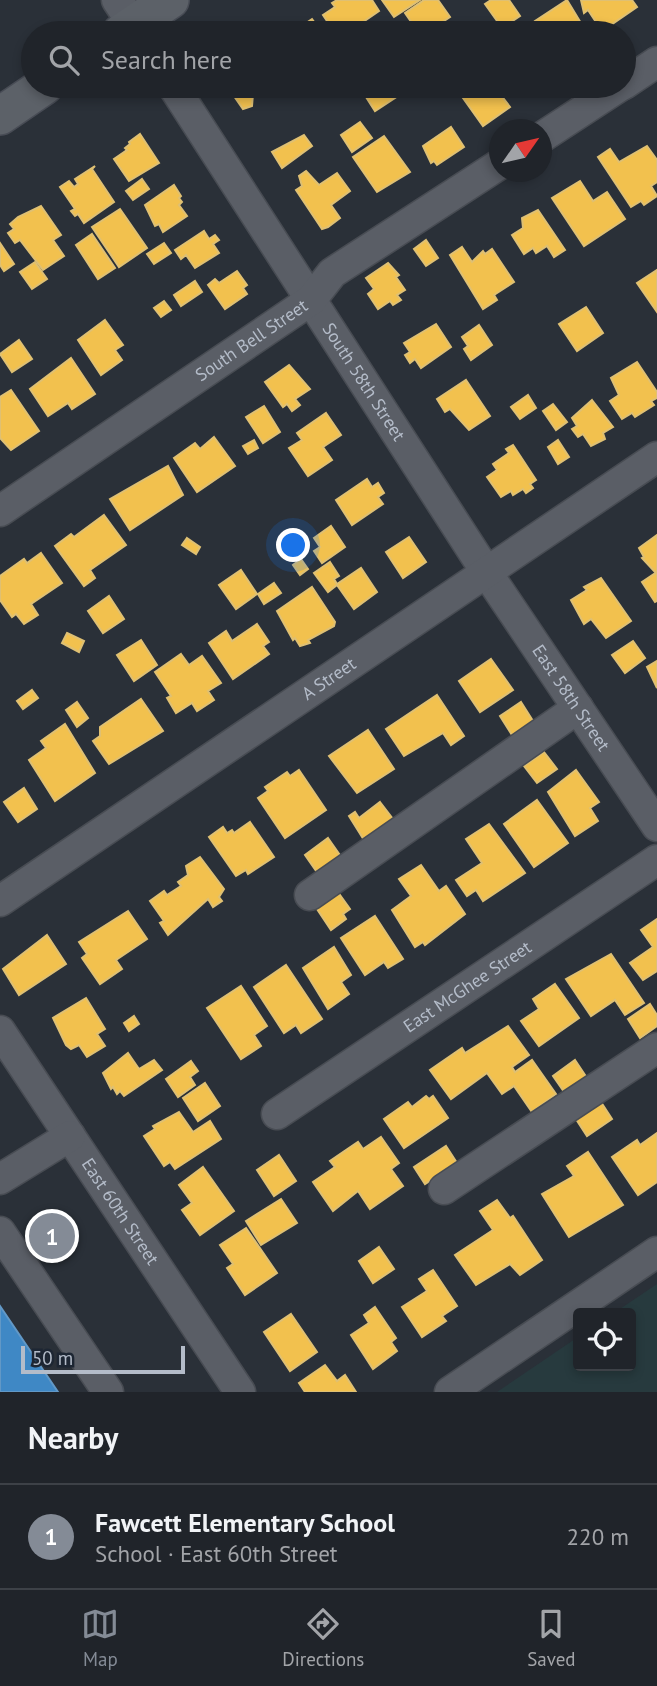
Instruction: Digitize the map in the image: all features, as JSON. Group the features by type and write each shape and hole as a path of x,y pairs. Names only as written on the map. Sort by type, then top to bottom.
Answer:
{"main road":[{"path":"132,21 170,0"},
{"path":"0,116 26,98"}],"street":[{"path":"636,76 657,62"},
{"name":"South 58th Street","path":"181,98 485,570"},
{"path":"552,130 602,98"},
{"name":"South Bell Street","path":"0,512 311,300 332,273 489,171"},
{"name":"A Street","path":"0,901 485,570 657,457"},
{"name":"East 58th Street","path":"485,570 657,826"},
{"path":"310,895 578,708"},
{"name":"East McGhee Street","path":"278,1114 657,859"},
{"name":"East 60th Street","path":"0,1031 232,1389"},
{"path":"444,1189 657,1048"},
{"path":"0,1178 70,1136"},
{"path":"0,1232 108,1392"},
{"path":"450,1392 657,1252"}],"green space":[{"path":"657,1284 657,1392 497,1392 573,1340 573,1371 636,1371 636,1308 621,1308"}],"building: Homes":[{"path":"337,0 372,0 379,11 364,21 327,21 323,15 335,7 332,3"},
{"path":"382,0 420,0 394,17"},
{"path":"424,0 438,0 450,17 444,21 411,21 405,13"},
{"path":"491,0 509,0 520,16 512,21 497,21 485,4"},
{"path":"567,0 580,21 535,21"},
{"path":"581,0 632,0 637,7 617,21 595,21 588,10 584,13"},
{"path":"235,98 253,98 252,106 243,109"},
{"path":"367,98 395,98 375,111"},
{"path":"463,98 503,98 510,107 489,119 483,126"},
{"path":"360,122 372,138 352,152 341,135"},
{"path":"451,127 464,147 437,165 434,161 431,163 423,146"},
{"path":"140,134 159,163 129,181 114,159 127,150 125,148 129,142"},
{"path":"304,135 312,146 282,168 272,152"},
{"path":"384,136 410,172 377,192 353,157"},
{"path":"647,146 657,160 657,182 651,186 657,196 644,205 641,201 631,207 598,157 610,149 619,162"},
{"path":"95,166 92,169 114,202 84,223 78,214 75,216 71,211 75,209 60,187 69,181 74,187 78,184 75,179"},
{"path":"306,171 319,185 337,173 350,191 331,205 340,218 322,229 296,190 302,186 299,176"},
{"path":"142,179 149,189 133,200 126,191"},
{"path":"580,181 593,201 607,192 625,219 584,246 552,198"},
{"path":"174,185 181,196 179,198 182,202 179,205 187,216 163,232 159,224 155,226 145,205"},
{"path":"41,206 61,235 53,240 64,256 43,270 20,240 15,243 8,233 14,229 10,224 18,217"},
{"path":"120,209 147,248 119,267 92,227"},
{"path":"538,210 565,250 554,257 547,246 536,253 533,248 524,254 512,235 523,228 522,218"},
{"path":"204,231 209,239 215,235 219,240 213,244 219,253 195,268 186,255 181,259 175,250"},
{"path":"92,234 115,268 98,279 76,245"},
{"path":"426,240 438,258 426,266 414,249"},
{"path":"0,243 14,264 4,271 0,265"},
{"path":"164,243 171,253 154,264 147,254"},
{"path":"462,247 472,262 483,251 485,254 492,249 514,282 494,295 497,300 483,309 450,255"},
{"path":"35,262 47,279 32,289 20,272"},
{"path":"388,263 399,275 396,277 405,290 397,295 401,300 393,305 390,301 378,309 368,294 374,289 366,278"},
{"path":"657,270 657,312 637,283"},
{"path":"237,271 247,285 243,288 247,294 225,309 208,285 215,279 219,283"},
{"path":"195,281 202,292 181,306 174,295"},
{"path":"164,301 171,310 161,317 154,308"},
{"path":"586,307 603,333 577,351 559,324"},
{"path":"105,320 123,345 115,350 122,360 101,375 78,340"},
{"path":"436,324 451,347 421,368 415,359 410,363 405,355 410,352 404,343"},
{"path":"479,325 492,345 471,360 464,349 468,346 462,337"},
{"path":"19,340 32,359 12,372 0,354"},
{"path":"71,358 95,394 72,409 68,403 48,416 30,389"},
{"path":"637,362 657,392 657,398 651,401 654,405 635,417 632,413 622,419 610,401 619,395 611,378"},
{"path":"289,365 310,389 295,399 300,405 292,411 287,404 283,407 265,382"},
{"path":"466,380 490,416 469,430 450,409 445,412 437,399"},
{"path":"11,390 39,431 11,450 0,438 0,397"},
{"path":"528,395 536,408 520,419 511,407"},
{"path":"592,400 613,427 603,433 605,439 591,446 583,434 578,437 572,429 577,426 572,418"},
{"path":"553,404 567,422 556,430 543,411"},
{"path":"264,406 280,432 263,443 246,417"},
{"path":"326,413 341,435 323,447 332,460 308,476 289,448 302,440 297,433"},
{"path":"214,437 235,466 197,492 174,458 195,443 200,449"},
{"path":"254,440 258,448 248,454 243,446"},
{"path":"558,440 569,457 558,464 548,447"},
{"path":"513,445 536,480 530,484 533,488 526,493 523,489 513,495 511,491 501,497 487,477 497,470 493,464 509,453 506,449"},
{"path":"168,466 183,495 130,530 110,499"},
{"path":"367,479 372,487 378,483 384,493 378,497 383,504 352,525 336,500"},
{"path":"104,515 126,545 90,570 95,578 84,586 55,546 71,534 74,537"},
{"path":"331,526 345,547 322,563 314,551 320,547 314,538"},
{"path":"657,535 655,572 642,558 644,557 639,548"},
{"path":"409,537 426,562 403,578 386,552"},
{"path":"187,538 200,547 196,554 182,545"},
{"path":"41,553 62,583 31,604 38,615 24,624 16,614 12,617 0,600 0,576 24,559 27,563"},
{"path":"301,559 308,569 300,575 293,565"},
{"path":"330,562 339,576 334,579 337,584 361,568 377,592 354,609 337,585 328,592 314,573"},
{"path":"241,570 257,594 236,609 219,585"},
{"path":"657,572 657,601 655,602 642,582"},
{"path":"601,578 631,621 606,638 591,619 584,624 571,600 587,590 584,587"},
{"path":"274,583 281,593 264,604 258,594"},
{"path":"312,587 335,622 334,626 308,640 310,643 300,646 295,638 293,640 277,611"},
{"path":"109,596 124,619 103,633 88,611"},
{"path":"257,624 269,642 263,646 269,654 233,679 209,643 226,631 232,641"},
{"path":"67,633 84,641 79,652 62,643"},
{"path":"141,640 157,665 134,681 117,655"},
{"path":"633,641 645,658 625,673 612,655"},
{"path":"181,654 189,665 202,656 221,683 208,691 214,700 197,711 192,703 176,713 167,698 171,696 155,672"},
{"path":"491,659 513,690 480,712 459,681"},
{"path":"657,661 657,688 647,667"},
{"path":"32,690 38,698 23,709 17,701"},
{"path":"437,695 464,736 451,745 443,733 404,756 386,729"},
{"path":"141,699 163,731 109,764 93,741 100,736 100,727"},
{"path":"77,702 88,718 77,727 66,710"},
{"path":"521,702 533,721 512,735 500,716"},
{"path":"65,724 95,773 55,801 29,760 46,748 41,741"},
{"path":"368,730 394,769 357,793 329,756"},
{"path":"544,752 557,769 537,783 524,766"},
{"path":"299,770 326,810 285,838 258,798 268,791 265,787 287,772 290,776"},
{"path":"576,770 599,802 590,808 598,821 575,836 548,792"},
{"path":"24,788 37,809 18,822 4,802"},
{"path":"537,800 568,843 534,867 504,824"},
{"path":"380,802 393,819 364,840 349,816 355,812 359,818"},
{"path":"250,822 274,857 248,874 246,870 236,876 209,837 223,827 227,833 232,830 234,833"},
{"path":"489,824 525,873 483,901 476,890 467,896 456,880 482,863 466,839"},
{"path":"328,838 342,858 319,875 305,855"},
{"path":"200,857 224,889 219,897 222,901 213,907 208,899 168,935 160,923 164,921 150,901 164,891 167,895 181,886 178,882 188,875 186,866"},
{"path":"421,865 439,891 446,886 465,914 425,945 423,942 415,947 392,910 411,896 399,879"},
{"path":"335,888 350,909 343,914 346,919 331,930 313,903"},
{"path":"128,911 147,939 116,960 122,969 100,984 82,958 87,954 79,942"},
{"path":"375,916 403,959 388,968 384,962 365,975 341,938"},
{"path":"657,919 657,971 643,980 630,963 653,947 641,930"},
{"path":"47,935 66,964 19,995 3,969"},
{"path":"334,947 351,975 341,982 349,994 328,1009 303,968"},
{"path":"611,954 644,1003 625,1015 615,1000 591,1016 566,979"},
{"path":"286,965 322,1019 301,1033 296,1025 284,1033 254,987"},
{"path":"555,984 579,1018 539,1046 521,1021 539,1009 533,999"},
{"path":"241,986 267,1026 254,1035 261,1046 241,1059 207,1008"},
{"path":"86,998 105,1029 97,1034 105,1046 87,1057 79,1045 71,1049 66,1045 53,1018"},
{"path":"650,1004 657,1015 657,1026 640,1038 628,1019"},
{"path":"134,1016 139,1024 129,1031 124,1023"},
{"path":"508,1026 529,1055 512,1067 515,1072 532,1060 556,1094 532,1112 514,1086 502,1094 487,1073 451,1099 430,1070 462,1048 465,1053"},
{"path":"128,1053 139,1069 154,1060 162,1070 124,1096 120,1091 117,1094 113,1087 111,1089 103,1073"},
{"path":"575,1060 589,1081 567,1096 553,1076"},
{"path":"191,1061 198,1071 190,1077 195,1085 178,1097 166,1079"},
{"path":"205,1083 220,1106 198,1121 183,1098"},
{"path":"426,1096 429,1099 433,1096 448,1118 404,1148 384,1119 408,1102 412,1107"},
{"path":"599,1099 612,1119 587,1136 574,1116"},
{"path":"179,1112 193,1132 210,1121 221,1139 175,1169 170,1162 164,1166 144,1136 155,1129 153,1126"},
{"path":"657,1133 657,1182 638,1195 612,1157 637,1140 640,1145"},
{"path":"381,1137 399,1163 391,1169 403,1186 370,1209 358,1191 333,1211 313,1182 335,1167 330,1161 358,1142 363,1149"},
{"path":"446,1146 457,1163 425,1184 414,1167"},
{"path":"588,1152 623,1205 569,1237 542,1194 574,1176 567,1166"},
{"path":"279,1155 296,1181 274,1196 257,1170"},
{"path":"203,1167 234,1211 200,1235 182,1210 192,1203 179,1185"},
{"path":"281,1199 297,1223 261,1245 246,1221"},
{"path":"497,1200 510,1218 513,1216 542,1260 520,1275 510,1264 476,1285 455,1255 493,1230 480,1211"},
{"path":"246,1228 277,1273 245,1295 227,1268 233,1264 220,1245"},
{"path":"379,1247 394,1269 373,1283 359,1261"},
{"path":"433,1270 457,1306 442,1316 446,1321 422,1337 402,1307 427,1291 419,1279"},
{"path":"375,1307 396,1338 391,1342 397,1351 373,1369 351,1335 369,1323 364,1315"},
{"path":"291,1314 317,1352 290,1371 264,1332"},
{"path":"325,1365 337,1381 345,1375 356,1392 305,1392 299,1383"}],"building: Schools":[{"path":"0,1306 58,1392 0,1392"}],"place":[{"name":"Fawcett Elementary School","path":"52,1236"}]}
